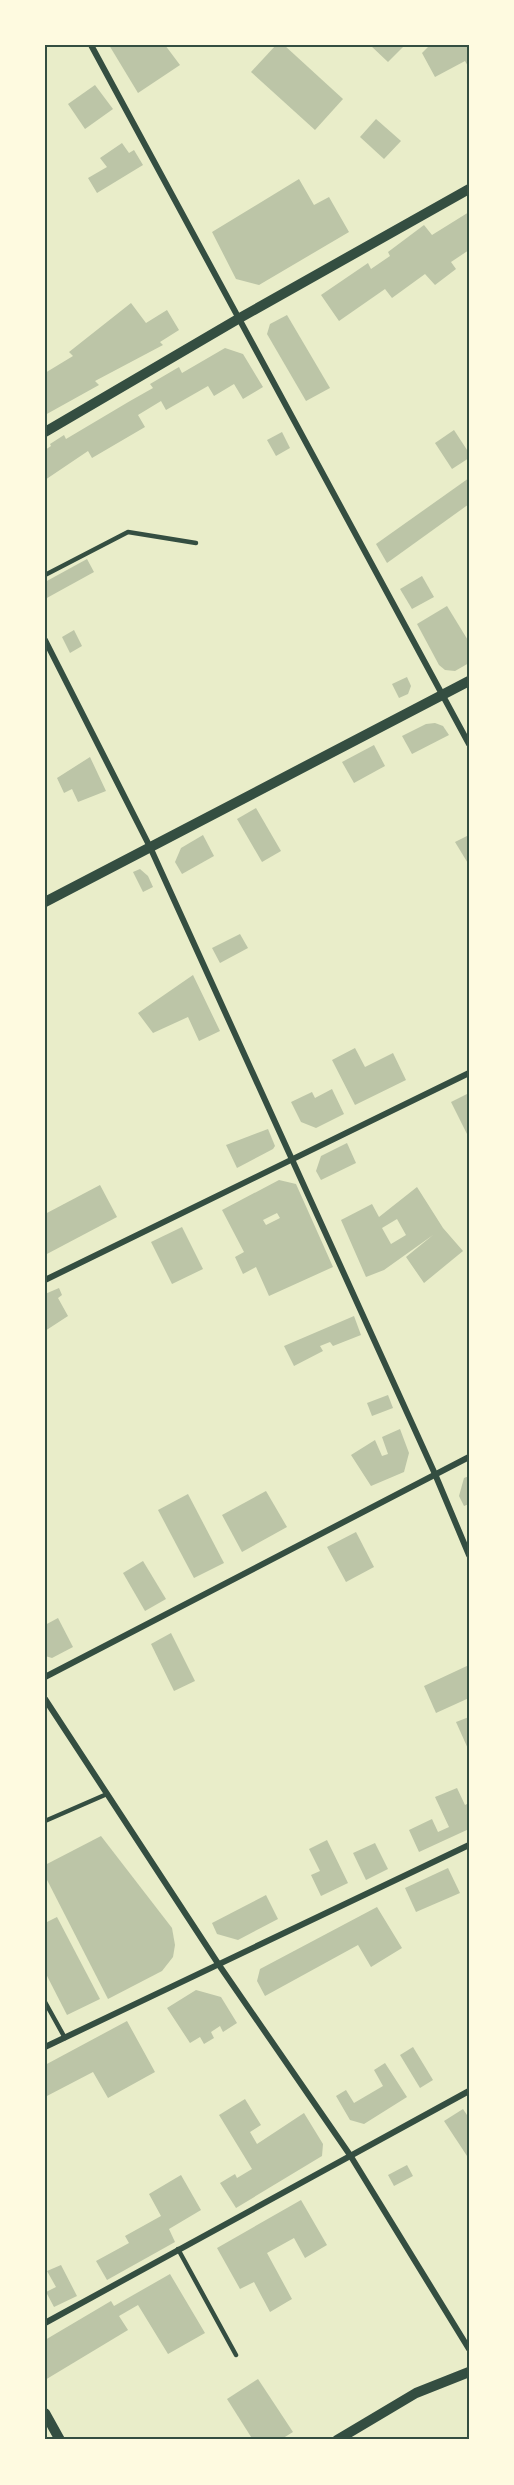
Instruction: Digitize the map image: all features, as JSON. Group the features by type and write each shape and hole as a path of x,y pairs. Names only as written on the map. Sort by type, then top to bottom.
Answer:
{"street":[{"path":"92,45 469,744"},
{"path":"45,432 238,319 469,189"},
{"path":"45,640 150,847 435,1473 469,1555"},
{"path":"45,902 469,681"},
{"path":"45,1280 469,1073"},
{"path":"45,1677 469,1457"},
{"path":"45,1699 219,1965 350,2155 469,2349"},
{"path":"45,2048 469,1845"},
{"path":"45,2323 469,2091"},
{"path":"337,2440 416,2393 469,2372"},
{"path":"45,2413 60,2440"}],"lane":[{"path":"45,574 128,532 196,543"},
{"path":"45,1821 107,1794"},
{"path":"45,2002 65,2038"},
{"path":"178,2249 236,2355"}],"building":[{"path":"109,45 165,45 180,65 138,93"},
{"path":"276,45 284,45 343,99 315,130 251,72"},
{"path":"370,45 405,45 388,62"},
{"path":"430,45 469,45 469,68 465,61 435,77 422,53"},
{"path":"95,85 113,109 85,129 68,104"},
{"path":"376,119 401,141 384,159 360,137"},
{"path":"122,143 129,153 134,150 143,165 97,193 88,178 107,167 100,158"},
{"path":"299,179 314,205 329,197 349,232 259,285 236,279 212,232"},
{"path":"469,212 469,250 451,262 456,269 435,285 425,274 392,298 385,289 339,321 321,295 368,263 371,269 390,256 388,252 424,225 432,235"},
{"path":"131,303 146,323 167,310 179,330 160,342 163,345 95,381 99,385 45,415 45,373 73,356 69,352"},
{"path":"287,315 330,388 306,401 267,334 270,324"},
{"path":"225,348 243,354 263,387 243,399 234,384 214,396 208,386 166,410 161,401 138,415 145,427 92,458 88,451 45,480 45,450 51,446 50,444 64,435 66,439 153,388 150,384 179,367 182,373"},
{"path":"454,430 469,453 469,458 452,469 435,443"},
{"path":"282,432 290,448 276,456 267,440"},
{"path":"469,478 469,504 387,563 376,544"},
{"path":"87,559 94,572 45,599 45,582"},
{"path":"422,576 434,597 412,609 400,589"},
{"path":"447,606 469,642 469,663 455,671 445,670 439,665 417,624"},
{"path":"74,630 82,646 70,653 62,637"},
{"path":"407,677 411,686 408,694 399,698 392,684"},
{"path":"435,723 443,726 449,735 412,754 402,736 426,724"},
{"path":"374,745 385,766 354,783 342,762"},
{"path":"90,757 106,791 78,802 72,789 64,793 57,778"},
{"path":"256,808 281,851 262,862 237,819"},
{"path":"203,835 214,856 182,874 175,862 181,848"},
{"path":"469,835 469,865 455,842"},
{"path":"140,869 148,876 153,887 143,892 133,872"},
{"path":"240,934 248,948 220,963 212,948"},
{"path":"193,975 220,1031 199,1041 188,1017 153,1033 138,1013"},
{"path":"355,1048 365,1067 393,1053 406,1080 355,1105 332,1060"},
{"path":"332,1089 344,1114 316,1128 301,1122 291,1102 312,1092 315,1098"},
{"path":"469,1093 469,1138 451,1102"},
{"path":"268,1129 275,1146 273,1149 237,1168 226,1145"},
{"path":"347,1143 356,1163 321,1180 316,1171 321,1156"},
{"path":"279,1180 296,1184 333,1267 269,1296 256,1267 243,1274 235,1257 244,1252 222,1210","holes":["277,1213 280,1218 266,1225 263,1220"]},
{"path":"100,1185 117,1217 45,1255 45,1214"},
{"path":"417,1187 443,1228 463,1251 424,1283 406,1257 433,1235 384,1270 366,1277 341,1220 372,1204 379,1217","holes":["397,1219 406,1235 391,1244 382,1228"]},
{"path":"182,1227 203,1269 172,1284 151,1242"},
{"path":"59,1288 62,1295 58,1298 68,1316 45,1331 45,1294"},
{"path":"354,1316 361,1335 333,1346 330,1342 320,1346 323,1351 294,1366 284,1346"},
{"path":"388,1395 393,1408 372,1416 367,1403"},
{"path":"400,1429 409,1453 404,1472 371,1486 351,1455 375,1440 382,1456 388,1454 382,1437"},
{"path":"469,1476 469,1504 464,1506 459,1496 464,1478"},
{"path":"266,1491 287,1527 242,1552 222,1515"},
{"path":"188,1494 224,1563 194,1578 158,1510"},
{"path":"356,1532 374,1567 346,1582 327,1547"},
{"path":"143,1561 166,1599 145,1611 123,1573"},
{"path":"58,1618 73,1647 52,1658 45,1656 45,1625"},
{"path":"171,1633 195,1681 174,1691 151,1644"},
{"path":"469,1665 469,1698 436,1713 424,1686"},
{"path":"469,1717 469,1751 456,1722"},
{"path":"457,1788 465,1805 469,1803 469,1829 419,1852 409,1830 432,1819 438,1832 449,1827 435,1797"},
{"path":"101,1836 172,1928 175,1945 173,1957 162,1971 108,1999 45,1876 45,1865"},
{"path":"327,1840 348,1883 321,1896 311,1875 320,1871 309,1849"},
{"path":"375,1843 388,1869 366,1880 353,1853"},
{"path":"448,1868 460,1893 416,1912 405,1888"},
{"path":"266,1895 278,1919 238,1940 217,1934 212,1923"},
{"path":"377,1907 402,1948 371,1967 358,1945 265,1996 257,1981 260,1969"},
{"path":"57,1917 100,1999 67,2015 45,1972 45,1923"},
{"path":"196,1990 221,1997 237,2023 223,2032 220,2026 211,2032 214,2038 204,2044 200,2037 190,2043 167,2008"},
{"path":"127,2021 155,2072 108,2098 93,2072 45,2097 45,2065"},
{"path":"413,2047 433,2080 420,2088 400,2055"},
{"path":"385,2063 407,2097 364,2124 350,2120 336,2096 346,2090 354,2103 383,2086 374,2070"},
{"path":"245,2099 261,2125 250,2132 257,2144 304,2113 323,2144 322,2156 236,2208 220,2183 235,2174 237,2178 252,2169 219,2115"},
{"path":"463,2109 469,2118 469,2159 444,2121"},
{"path":"407,2165 413,2176 394,2186 388,2175"},
{"path":"181,2175 201,2210 169,2229 175,2242 107,2280 96,2261 129,2243 125,2236 161,2216 149,2194"},
{"path":"301,2200 327,2245 305,2258 294,2238 267,2253 292,2299 270,2312 254,2282 240,2289 217,2248"},
{"path":"61,2265 77,2296 54,2307 46,2292 56,2287 47,2271"},
{"path":"170,2274 205,2333 168,2354 138,2305 119,2316 128,2330 45,2380 45,2340 111,2301 114,2306"},
{"path":"258,2379 293,2432 280,2440 253,2440 227,2399"}]}
